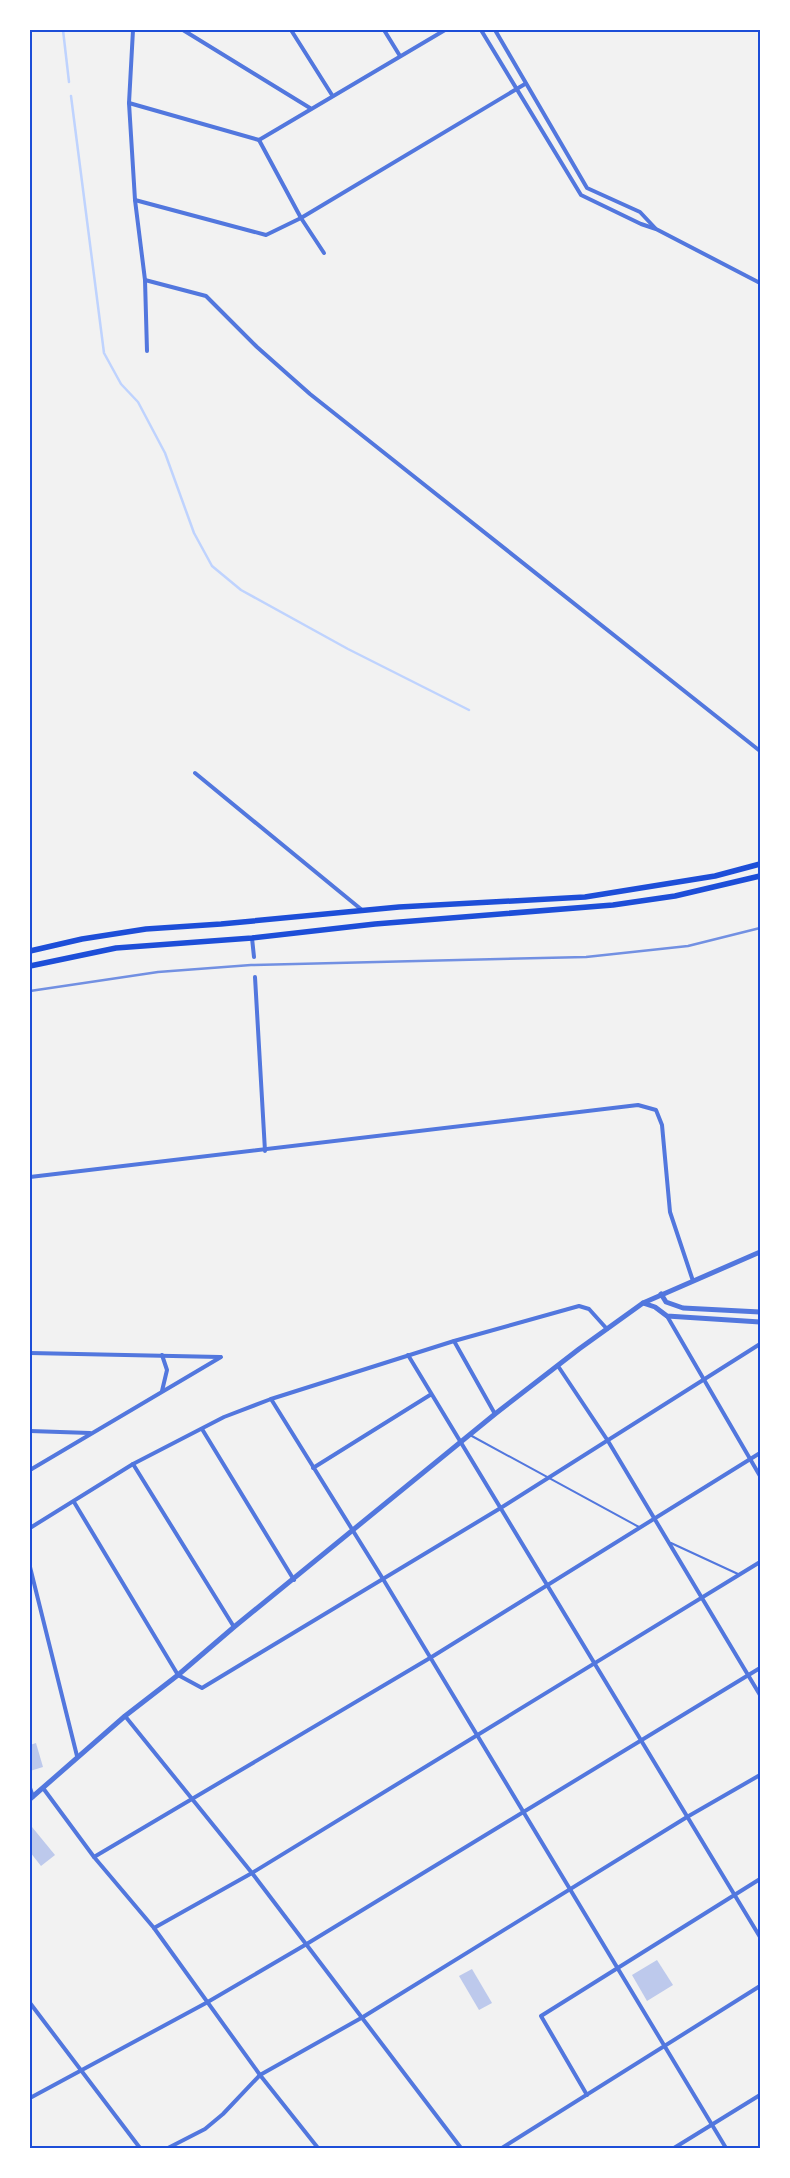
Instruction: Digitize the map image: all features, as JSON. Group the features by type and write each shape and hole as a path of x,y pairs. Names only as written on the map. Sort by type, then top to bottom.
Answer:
{"main road":[{"path":"30,951 82,939 146,929 221,924 362,910 585,897 714,876 760,864"},
{"path":"30,966 116,948 252,938 375,924 613,905 676,896 760,876"}],"street":[{"path":"133,30 129,103 135,200 145,280 147,351"},
{"path":"183,30 310,108"},
{"path":"291,30 332,95"},
{"path":"384,30 400,56"},
{"path":"259,140 310,108 445,30"},
{"path":"481,30 581,195 641,224 656,229 760,283"},
{"path":"495,30 586,188 640,212 656,229"},
{"path":"135,200 266,235 301,218 525,84"},
{"path":"129,103 259,140 301,218 324,253"},
{"path":"145,280 206,296 257,347 310,394 760,751"},
{"path":"195,773 362,910"},
{"path":"252,938 254,957"},
{"path":"255,977 265,1151"},
{"path":"30,1177 265,1151 638,1105 656,1110 662,1125 670,1212 693,1281"},
{"path":"31,1798 76,1756 178,1675 234,1627 461,1444 495,1414 607,1329 643,1303 760,1252"},
{"path":"661,1294 666,1302 683,1308 760,1312"},
{"path":"643,1303 655,1307 666,1316 760,1476"},
{"path":"30,1528 133,1464 224,1416 271,1398 454,1341 580,1306 589,1309 607,1329"},
{"path":"666,1316 760,1322"},
{"path":"454,1341 495,1414"},
{"path":"74,1502 178,1675 202,1688 499,1509 760,1344"},
{"path":"30,1353 221,1357 30,1470"},
{"path":"162,1355 167,1370 166,1385 162,1392"},
{"path":"408,1355 430,1395 760,1937"},
{"path":"558,1366 608,1441 760,1694"},
{"path":"313,1468 430,1395"},
{"path":"271,1398 354,1531 521,1812 618,1967 664,2048 726,2148"},
{"path":"202,1429 294,1580"},
{"path":"30,1431 92,1432"},
{"path":"94,1857 430,1658 760,1453"},
{"path":"133,1464 234,1627"},
{"path":"154,1928 252,1873 476,1737 593,1662 760,1562"},
{"path":"30,1567 76,1756"},
{"path":"30,2098 206,2003 305,1945 760,1668"},
{"path":"125,1716 190,1799 252,1873 461,2148"},
{"path":"168,2148 205,2129 224,2114 260,2075 362,2017 687,1817 760,1775"},
{"path":"30,1788 31,1798"},
{"path":"43,1788 94,1857 154,1928 206,2003 318,2148"},
{"path":"587,2096 541,2016 760,1879"},
{"path":"502,2148 760,1986"},
{"path":"30,2003 140,2148"},
{"path":"674,2148 760,2095"}],"lane":[{"path":"470,1435 640,1527"},
{"path":"668,1542 738,1574"}],"building":[{"path":"36,1743 43,1767 30,1771 30,1745"},
{"path":"32,1827 55,1855 41,1866 30,1852 30,1829"},
{"path":"657,1960 673,1985 647,2001 632,1975"},
{"path":"472,1969 492,2003 479,2010 459,1976"}],"waterway":[{"path":"63,30 69,82"},
{"path":"71,96 104,353 121,384 138,402 165,453 194,533 212,566 241,590 348,649 469,710"}],"railway":[{"path":"30,991 158,972 251,965 586,957 688,946 760,928"}]}
